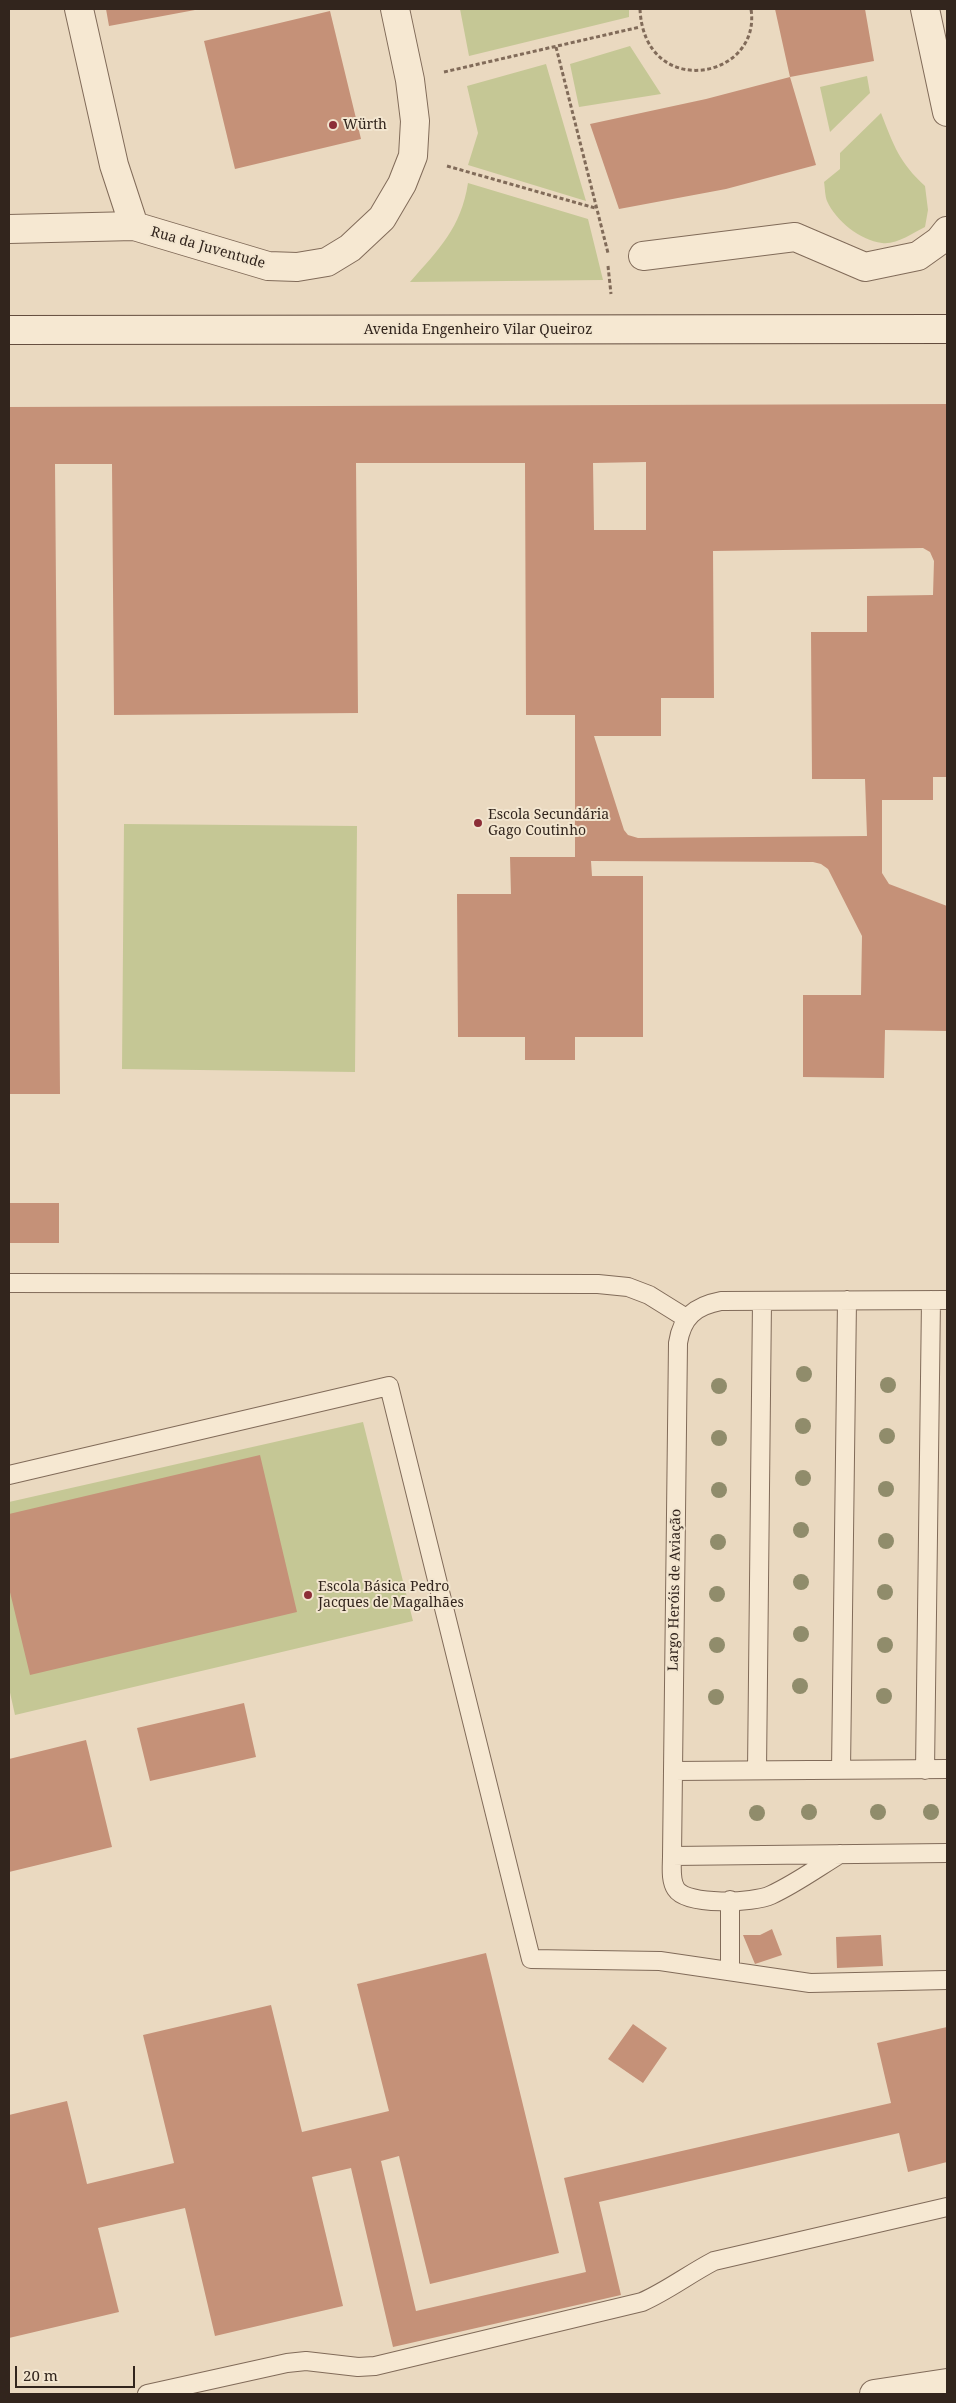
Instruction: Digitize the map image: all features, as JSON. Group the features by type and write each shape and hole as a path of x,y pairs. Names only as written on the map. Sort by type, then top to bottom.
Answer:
{"street":[{"path":"79,9 114,165 134,226"},
{"name":"Rua da Juventude","path":"9,228 134,226 268,266 297,267 327,262 350,248 382,218 402,184 413,156 415,121 410,80 395,9"},
{"path":"925,9 947,112"},
{"path":"643,256 795,237 865,267 918,256 939,241 947,231"},
{"name":"Avenida Engenheiro Vilar Queiroz","path":"9,330 947,329"},
{"path":"874,2394 947,2383"}],"lane":[{"path":"9,1284 598,1284 628,1286 649,1295 686,1318 696,1309 707,1303 721,1301 939,1300 925,1770"},
{"path":"841,1770 847,1300"},
{"path":"757,1770 762,1301"},
{"name":"Largo Heróis de Aviação","path":"686,1318 680,1330 678,1343 672,1878 675,1889 683,1897 694,1900 730,1900"},
{"path":"9,1475 389,1386 531,1959 660,1961 810,1983 947,1980"},
{"path":"673,1771 947,1770"},
{"path":"730,1971 730,1900 756,1900 770,1896 840,1854"},
{"path":"672,1856 947,1854"},
{"path":"147,2394 287,2363 306,2361 358,2367 400,2361 642,2302 663,2293 714,2261 947,2208"}],"path":[{"path":"640,9 640,27 647,44 659,58 675,67 693,71 711,69 728,61 741,49 749,32 751,9"},
{"path":"410,80 640,27"},
{"path":"556,47 606,252 612,298"},
{"path":"413,156 595,208"},
{"path":"606,252 643,256"}],"green space":[{"path":"460,9 629,9 629,17 469,56"},
{"path":"630,46 661,94 579,107 570,64"},
{"path":"546,64 586,201 468,165 478,133 467,86"},
{"path":"867,76 870,93 830,132 820,87"},
{"path":"881,113 898,153 909,169 925,186 928,210 925,227 904,238 887,243 874,241 857,234 836,216 827,201 824,182 840,169 840,153"},
{"path":"468,183 588,219 603,280 410,282 447,237 460,213"},
{"path":"124,824 357,826 355,1072 122,1069"},
{"path":"363,1422 413,1621 15,1715 9,1688 9,1502"}],"building":[{"path":"106,9 195,9 195,10 109,26"},
{"path":"775,9 865,9 874,61 790,77"},
{"path":"330,11 361,139 235,169 204,41"},
{"path":"790,77 816,165 726,189 619,209 590,124 706,99"},
{"path":"947,404 947,777 933,777 933,800 882,800 882,873 889,884 947,906 947,1031 885,1030 884,1078 803,1077 803,995 861,995 862,936 828,869 821,864 813,862 591,861 592,876 643,876 643,1037 575,1037 575,1060 525,1060 525,1037 458,1037 457,894 511,894 510,857 575,857 575,715 526,715 525,463 356,463 358,713 114,715 112,464 55,464 60,1094 9,1094 9,407","holes":["646,462 646,530 594,530 593,463","923,548 930,552 934,561 933,595 867,596 867,632 811,632 812,779 865,779 867,836 638,838 628,835 624,830 594,736 661,736 661,698 714,698 713,551"]},
{"path":"9,1203 59,1203 59,1243 9,1243"},
{"path":"260,1455 297,1612 30,1675 9,1588 9,1514"},
{"path":"244,1703 256,1757 150,1781 137,1728"},
{"path":"86,1740 112,1847 9,1872 9,1759"},
{"path":"772,1929 782,1955 755,1964 743,1935 760,1935"},
{"path":"881,1935 883,1966 837,1968 836,1937"},
{"path":"486,1953 559,2253 430,2284 399,2156 381,2161 416,2311 586,2272 564,2178 891,2103 877,2043 947,2027 947,2162 908,2172 899,2133 599,2202 621,2295 393,2347 351,2168 312,2177 343,2306 215,2336 185,2208 98,2228 119,2312 9,2338 9,2115 67,2101 87,2184 174,2163 143,2035 271,2005 302,2132 389,2111 357,1984"},
{"path":"633,2024 667,2048 643,2083 608,2059"}],"place":[{"name":"Würth","path":"333,125"},
{"name":"Escola Secundária Gago Coutinho","path":"478,823"},
{"name":"Escola Básica Pedro Jacques de Magalhães","path":"308,1595"}]}
